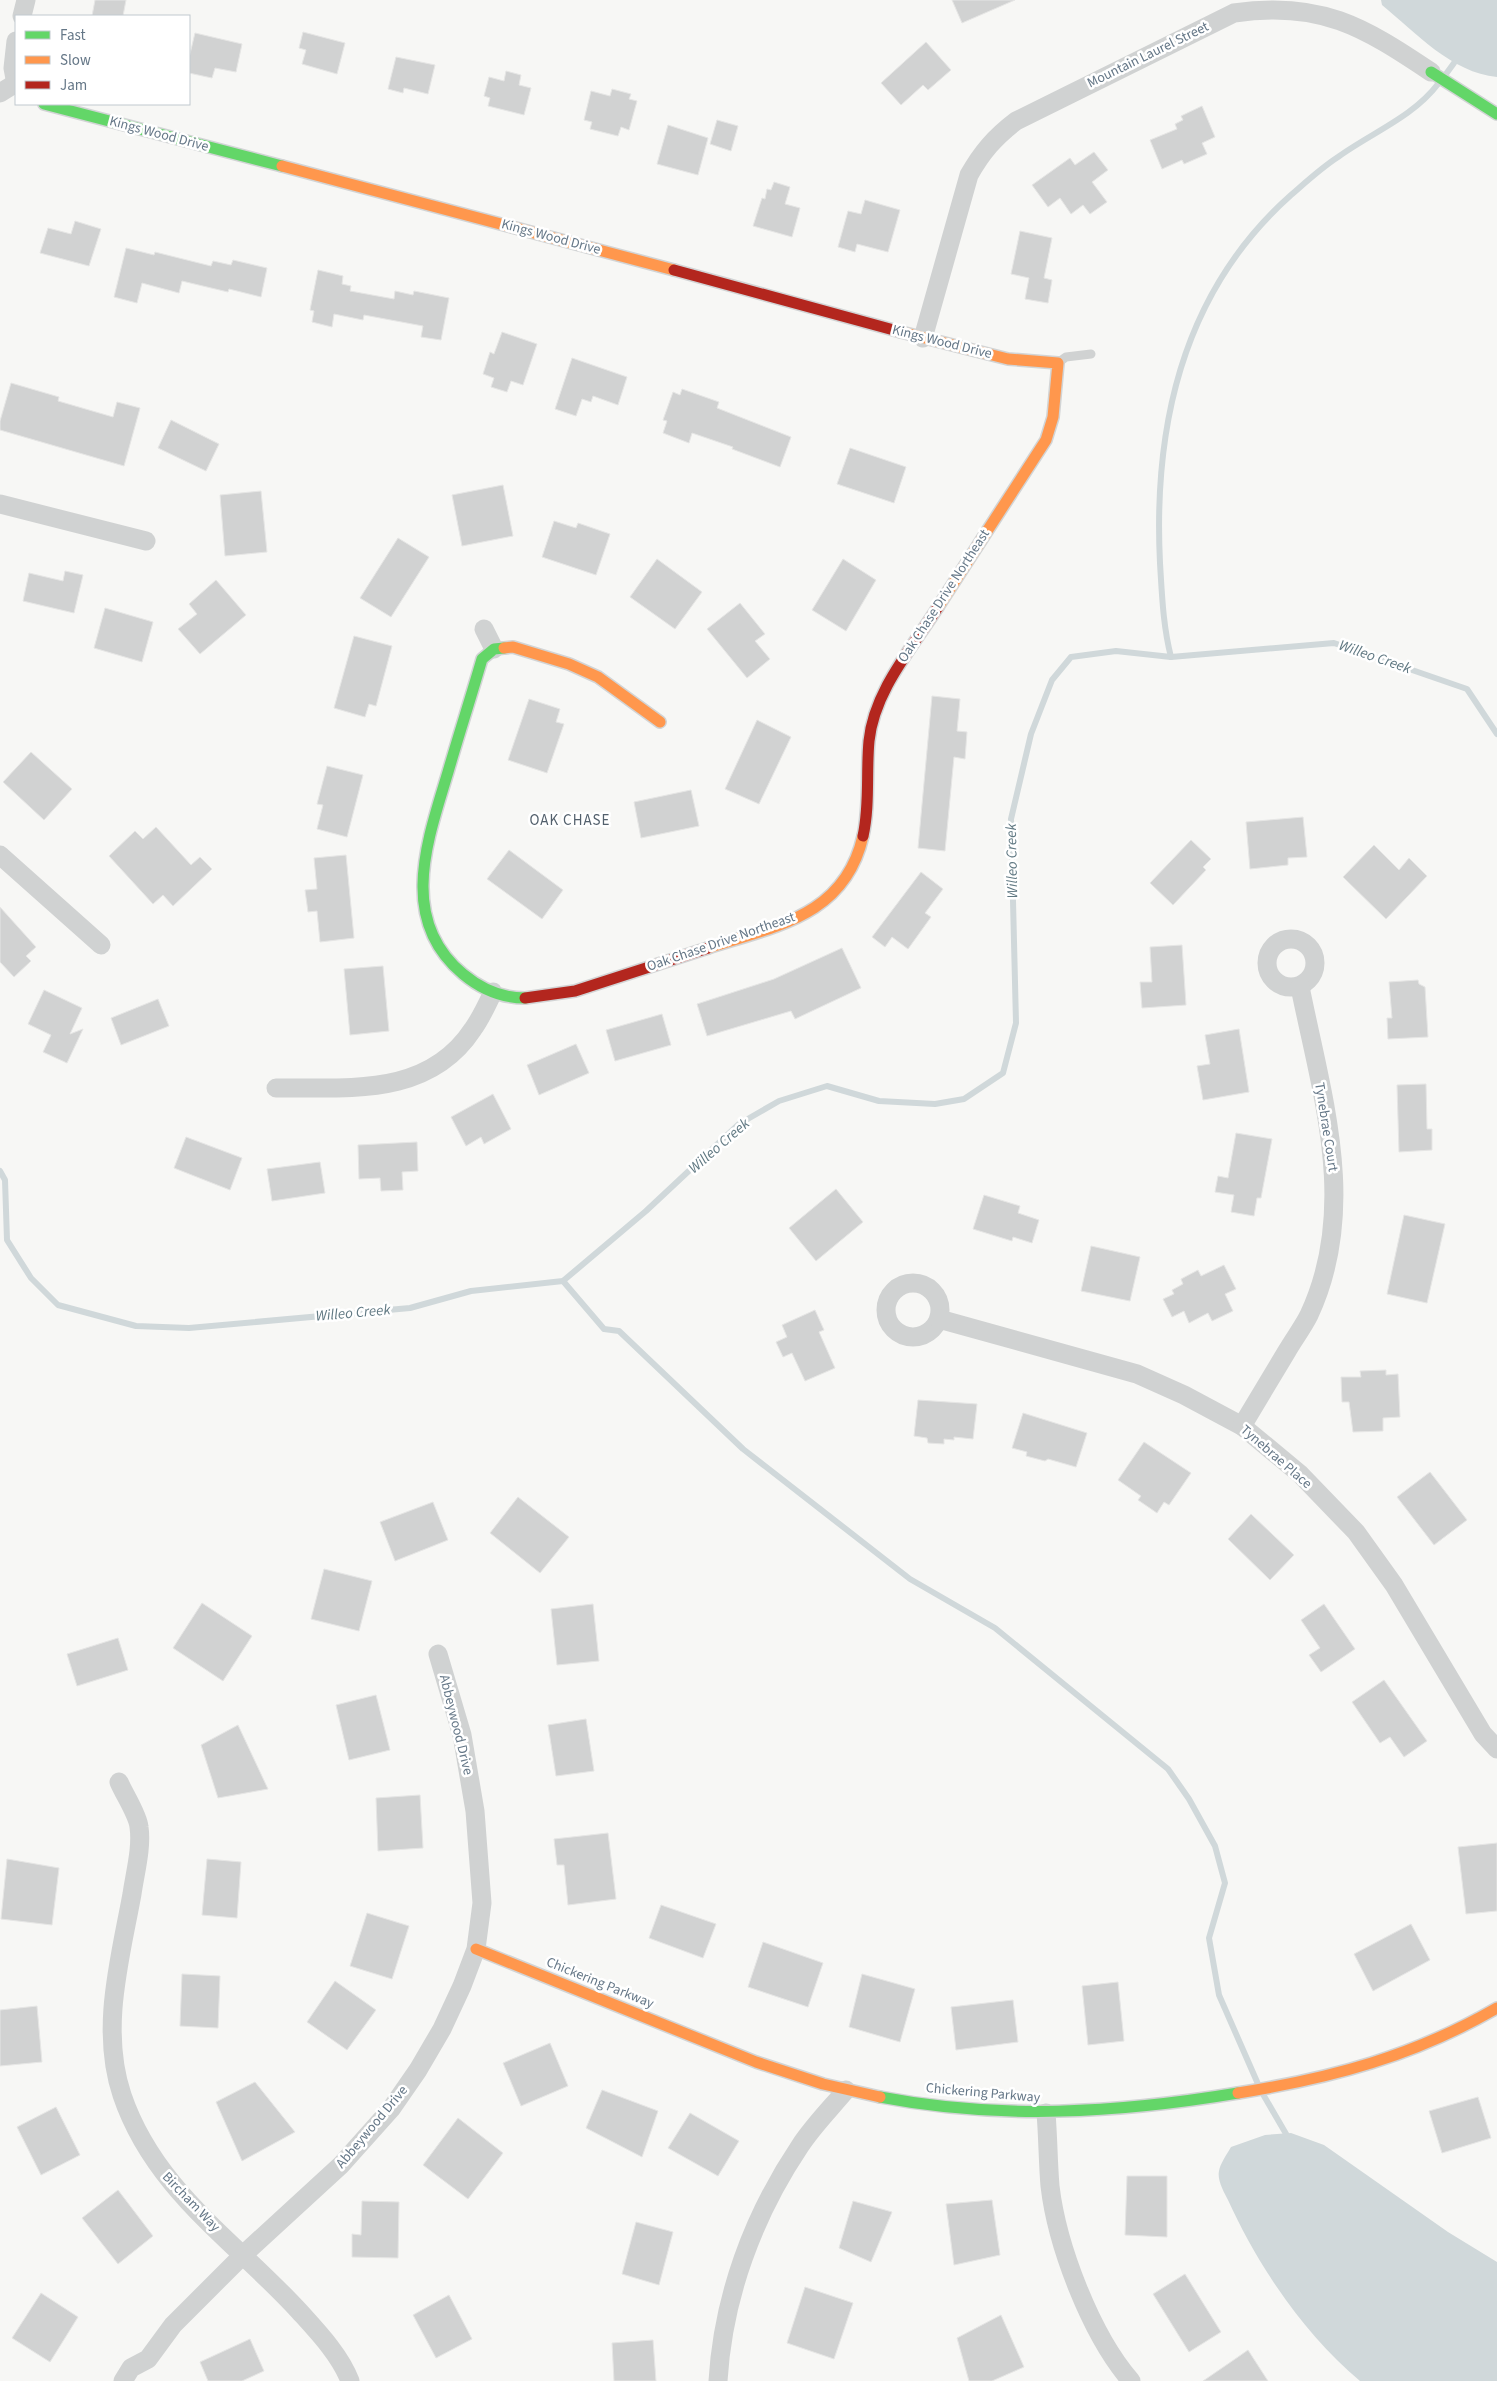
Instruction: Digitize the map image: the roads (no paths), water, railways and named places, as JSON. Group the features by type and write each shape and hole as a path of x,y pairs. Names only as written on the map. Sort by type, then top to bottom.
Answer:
{"street":[{"path":"22,15 26,0"},
{"name":"Mountain Laurel Street","path":"923,338 969,175 981,153 998,135 1016,121 1234,13 1269,5 1298,4 1336,13 1370,30 1497,114"},
{"path":"15,48 12,68 15,79"},
{"path":"0,93 15,84"},
{"name":"Kings Wood Drive","path":"48,105 538,233 923,338 1008,358 1058,363"},
{"name":"Oak Chase Drive Northeast","path":"494,648 482,659 475,678 425,849 422,871 425,916 433,937 458,969 493,992 519,997 547,997 575,991 778,926 811,910 835,893 849,874 860,849 866,822 869,740 874,716 882,693 1046,440 1053,417 1058,363"},
{"path":"0,504 146,542"},
{"path":"484,629 494,648 513,647 537,652 576,667 598,677 660,722"},
{"path":"0,855 101,945"},
{"name":"Tynebrae Court","path":"1242,1426 1309,1316 1323,1278 1334,1229 1335,1187 1332,1148 1300,987"},
{"path":"276,1088 373,1087 406,1081 430,1071 455,1052 473,1030 493,992"},
{"name":"Tynebrae Place","path":"939,1319 1137,1374 1184,1395 1242,1426 1300,1474 1356,1532 1394,1584 1483,1734 1497,1749"},
{"name":"Abbeywood Drive","path":"123,2381 131,2368 148,2359 173,2325 244,2254 341,2165 391,2109 418,2070 442,2029 462,1986 476,1949 482,1903 476,1811 462,1735 438,1654"},
{"name":"Bircham Way","path":"119,1782 140,1826 136,1868 111,2012 114,2056 122,2094 138,2134 161,2172 181,2195 244,2254 320,2334 350,2381"},
{"name":"Chickering Parkway","path":"476,1949 754,2062 846,2090 935,2106 1046,2114 1139,2108 1294,2085 1351,2072 1407,2054 1476,2022 1497,2008"},
{"path":"718,2381 726,2316 743,2256 768,2198 801,2145 846,2090"},
{"path":"1046,2114 1050,2187 1064,2252 1089,2315 1131,2381"}],"lane":[{"path":"1058,363 1066,356 1091,354"}],"waterway":[{"path":"1446,74 1454,63"},
{"path":"1171,657 1162,599 1160,563 1159,511 1162,460 1170,411 1182,363 1200,317 1224,273 1254,233 1291,195 1332,161 1416,106 1438,84"},
{"name":"Willeo Creek","path":"0,1171 5,1180 7,1240 31,1278 58,1305 136,1326 189,1328 410,1308 471,1291 563,1281 646,1211 739,1124 779,1101 827,1086 879,1101 935,1104 964,1099 1003,1073 1016,1023 1011,819 1031,734 1052,680 1071,657 1116,651 1171,657 1334,643 1467,689 1497,734"},
{"path":"563,1281 604,1329 619,1331 743,1449 910,1579 995,1628 1168,1769 1189,1799 1215,1846 1225,1883 1209,1938 1219,1995 1258,2084"},
{"path":"1264,2096 1289,2139"}],"district":[{"name":"OAK CHASE","path":"570,820"}]}
